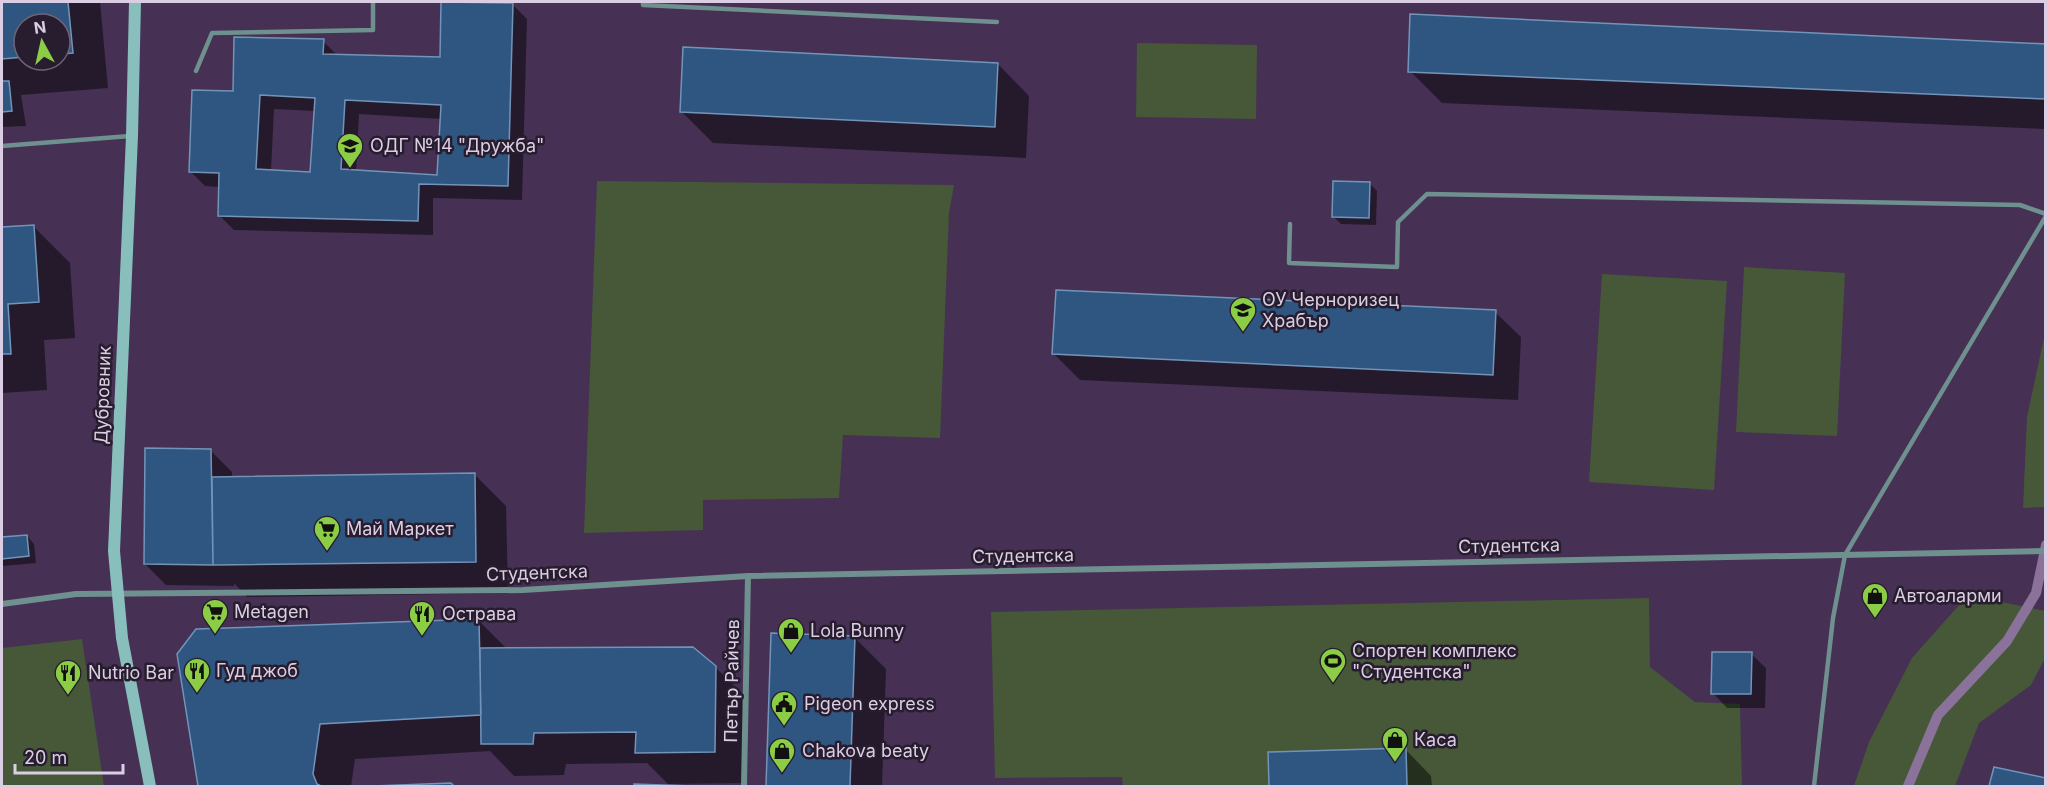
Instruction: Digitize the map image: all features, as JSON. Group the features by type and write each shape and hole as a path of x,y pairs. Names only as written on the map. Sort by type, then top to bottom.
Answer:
{"street":[{"name":"Дубровник","path":"135,2 132,136 114,551 122,638 150,786"},
{"name":"Студентска","path":"2,604 76,594 523,590 748,576 2046,551"},
{"name":"Петър Райчев","path":"744,786 748,576"}],"lane":[{"path":"196,71 212,33 373,30 373,2"},
{"path":"643,2 643,4 997,22"},
{"path":"2,146 132,136"},
{"path":"1290,224 1289,263 1397,267 1398,222 1427,194 2020,205 2046,215 1845,555 1833,618 1814,786"}],"green space":[{"path":"1137,43 1257,45 1256,119 1136,117"},
{"path":"597,181 954,185 949,213 940,438 843,435 839,498 703,500 703,530 584,533"},
{"path":"1744,267 1845,273 1837,436 1736,432"},
{"path":"1602,274 1727,281 1714,490 1589,482"},
{"path":"2045,333 2045,507 2023,508 2027,417"},
{"path":"1968,595 2045,611 2045,658 2031,685 1979,723 1955,786 1854,786 1869,742 1912,658"},
{"name":"Спортен комплекс \"Студентска\"","path":"1649,598 1650,667 1695,702 1740,704 1742,786 1123,786 1122,777 995,778 991,612"},
{"path":"82,639 104,786 2,786 2,648"}],"building":[{"path":"2,2 68,2 69,12 12,12 12,58 2,59"},
{"path":"441,2 513,3 508,186 419,184 418,221 218,216 219,173 189,172 192,90 233,91 234,37 324,39 323,54 440,57","holes":["260,95 315,98 310,172 256,169","345,100 441,105 437,175 341,169"]},
{"path":"1410,14 2046,44 2046,99 1408,72"},
{"path":"683,47 998,63 995,127 680,112"},
{"path":"2,81 9,81 12,111 2,112"},
{"path":"1333,181 1370,182 1369,218 1332,217"},
{"path":"34,225 39,302 8,304 11,354 2,354 2,227"},
{"path":"1056,290 1496,310 1493,375 1052,354"},
{"path":"145,448 211,449 213,565 144,564"},
{"path":"475,473 476,562 213,565 212,477"},
{"path":"27,535 29,556 2,559 2,537"},
{"path":"479,619 481,715 320,724 313,774 317,784 321,786 198,786 177,654 196,629"},
{"path":"771,633 855,636 850,786 766,786"},
{"path":"693,647 716,666 715,752 635,753 636,732 534,733 533,744 481,744 480,648"},
{"path":"1712,652 1752,652 1751,694 1711,694"},
{"path":"1406,748 1407,786 1269,786 1268,752"},
{"path":"1994,767 2046,778 2046,786 1989,786"},
{"path":"451,783 454,786 373,786"},
{"path":"634,784 692,786 634,786"}],"waterway":[{"path":"1908,786 1938,715 2007,641 2036,593 2046,545"}],"place":[{"name":"ОДГ №14 \"Дружба\"","path":"350,169"},
{"name":"ОУ Черноризец Храбър","path":"1243,333"},
{"name":"Май Маркет","path":"327,552"},
{"name":"Автоаларми","path":"1875,619"},
{"name":"Metagen","path":"215,635"},
{"name":"Острава","path":"422,637"},
{"name":"Lola Bunny","path":"791,654"},
{"name":"Спортен комплекс \"Студентска\"","path":"1333,684"},
{"name":"Гуд джоб","path":"197,694"},
{"name":"Nutrio Bar","path":"68,696"},
{"name":"Pigeon express","path":"784,727"},
{"name":"Каса","path":"1395,763"},
{"name":"Chakova beaty","path":"782,774"}]}
